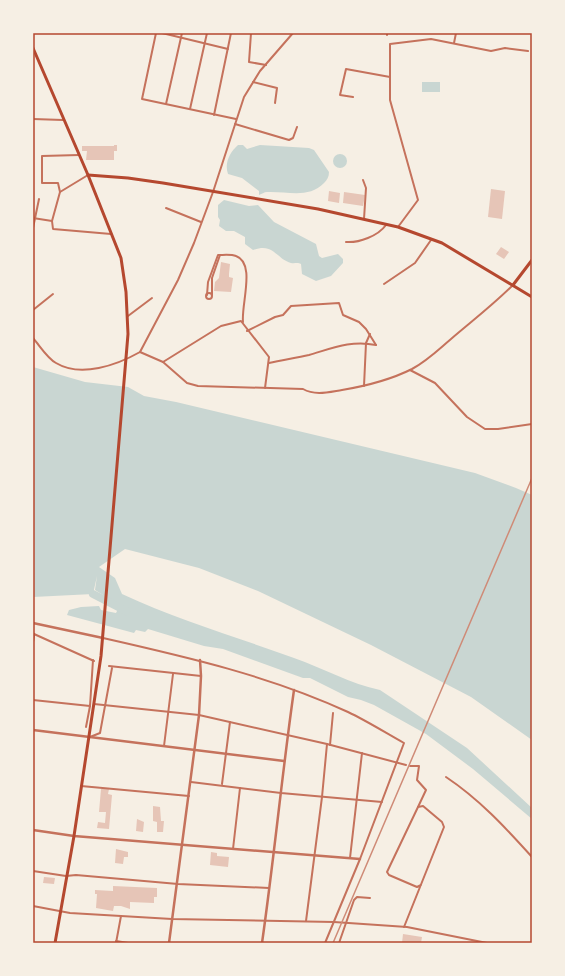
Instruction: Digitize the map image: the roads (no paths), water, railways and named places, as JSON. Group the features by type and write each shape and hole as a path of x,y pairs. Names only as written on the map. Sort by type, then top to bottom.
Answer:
{"main road":[{"path":"33,48 78,155 88,175 121,258 128,316 125,379 101,656 74,836 55,943"},
{"path":"88,175 128,178 318,209 398,227 432,239 532,297"},
{"path":"513,285 532,260"}],"street":[{"path":"156,33 142,99 214,115 236,118"},
{"path":"162,33 228,49"},
{"path":"166,104 182,33"},
{"path":"190,110 207,33"},
{"path":"214,115 231,33"},
{"path":"251,33 249,62 266,64"},
{"path":"33,338 50,358 62,366 89,369 120,363 140,352 178,280 213,192 236,118 253,82 266,64 293,33"},
{"path":"454,43 456,33"},
{"path":"398,227 418,200 392,113 390,44 431,39 491,51 505,48 528,51"},
{"path":"353,96 340,95 346,69 390,77"},
{"path":"253,82 276,88 274,103"},
{"path":"33,119 63,120"},
{"path":"235,124 289,140 293,138 297,127"},
{"path":"78,155 42,156 42,183 58,182 60,192 52,221 53,229 112,234"},
{"path":"60,192 88,175"},
{"path":"363,180 366,188 364,219"},
{"path":"33,228 39,199"},
{"path":"166,208 201,222"},
{"path":"34,218 52,221"},
{"path":"346,242 355,243 382,231 386,224"},
{"path":"384,284 415,263 432,239"},
{"path":"219,255 212,278 212,295 209,293 207,295 208,282 219,255"},
{"path":"219,255 237,256 246,265 248,275 242,309 243,324 269,357 265,388"},
{"path":"140,352 163,362 187,383 215,387 303,390 308,392 328,392 364,386 410,370 434,355 490,308 513,285"},
{"path":"33,310 53,294"},
{"path":"128,316 152,298"},
{"path":"247,331 283,315 291,306 339,304 344,315 359,322 370,334 376,344 343,344 310,354 269,363"},
{"path":"163,362 221,326 236,321 241,321 243,324"},
{"path":"364,386 366,343 370,334"},
{"path":"410,370 435,383 467,416 485,429 498,429 532,424"},
{"path":"33,623 200,660 294,690 348,712 404,743 360,859 325,943"},
{"path":"33,641 34,634 93,661 90,706 86,727"},
{"path":"169,943 178,884 199,715 201,676 200,660"},
{"path":"108,666 112,668 201,676"},
{"path":"88,738 100,733 112,668"},
{"path":"164,747 174,674"},
{"path":"262,943 294,690"},
{"path":"33,700 90,706"},
{"path":"94,704 199,715 362,753 406,765"},
{"path":"306,922 333,713"},
{"path":"222,785 230,722"},
{"path":"33,730 284,761"},
{"path":"350,858 362,753"},
{"path":"410,766 419,766 417,780 426,790 387,872 389,875 417,886 421,885"},
{"path":"446,777 496,817 532,857"},
{"path":"191,782 281,793 382,802"},
{"path":"81,786 189,796"},
{"path":"233,849 240,788"},
{"path":"404,927 444,827 442,822 423,806 418,806"},
{"path":"33,830 74,836 360,859"},
{"path":"33,871 66,876 76,875 178,884 269,888"},
{"path":"339,943 354,900 357,897 370,898"},
{"path":"33,906 60,912 172,919 265,922 334,922 404,927 487,943"},
{"path":"121,916 116,942 128,943"}],"waterway":[{"path":"93,594 126,611"}],"railway":[{"path":"333,943 532,478"}]}
